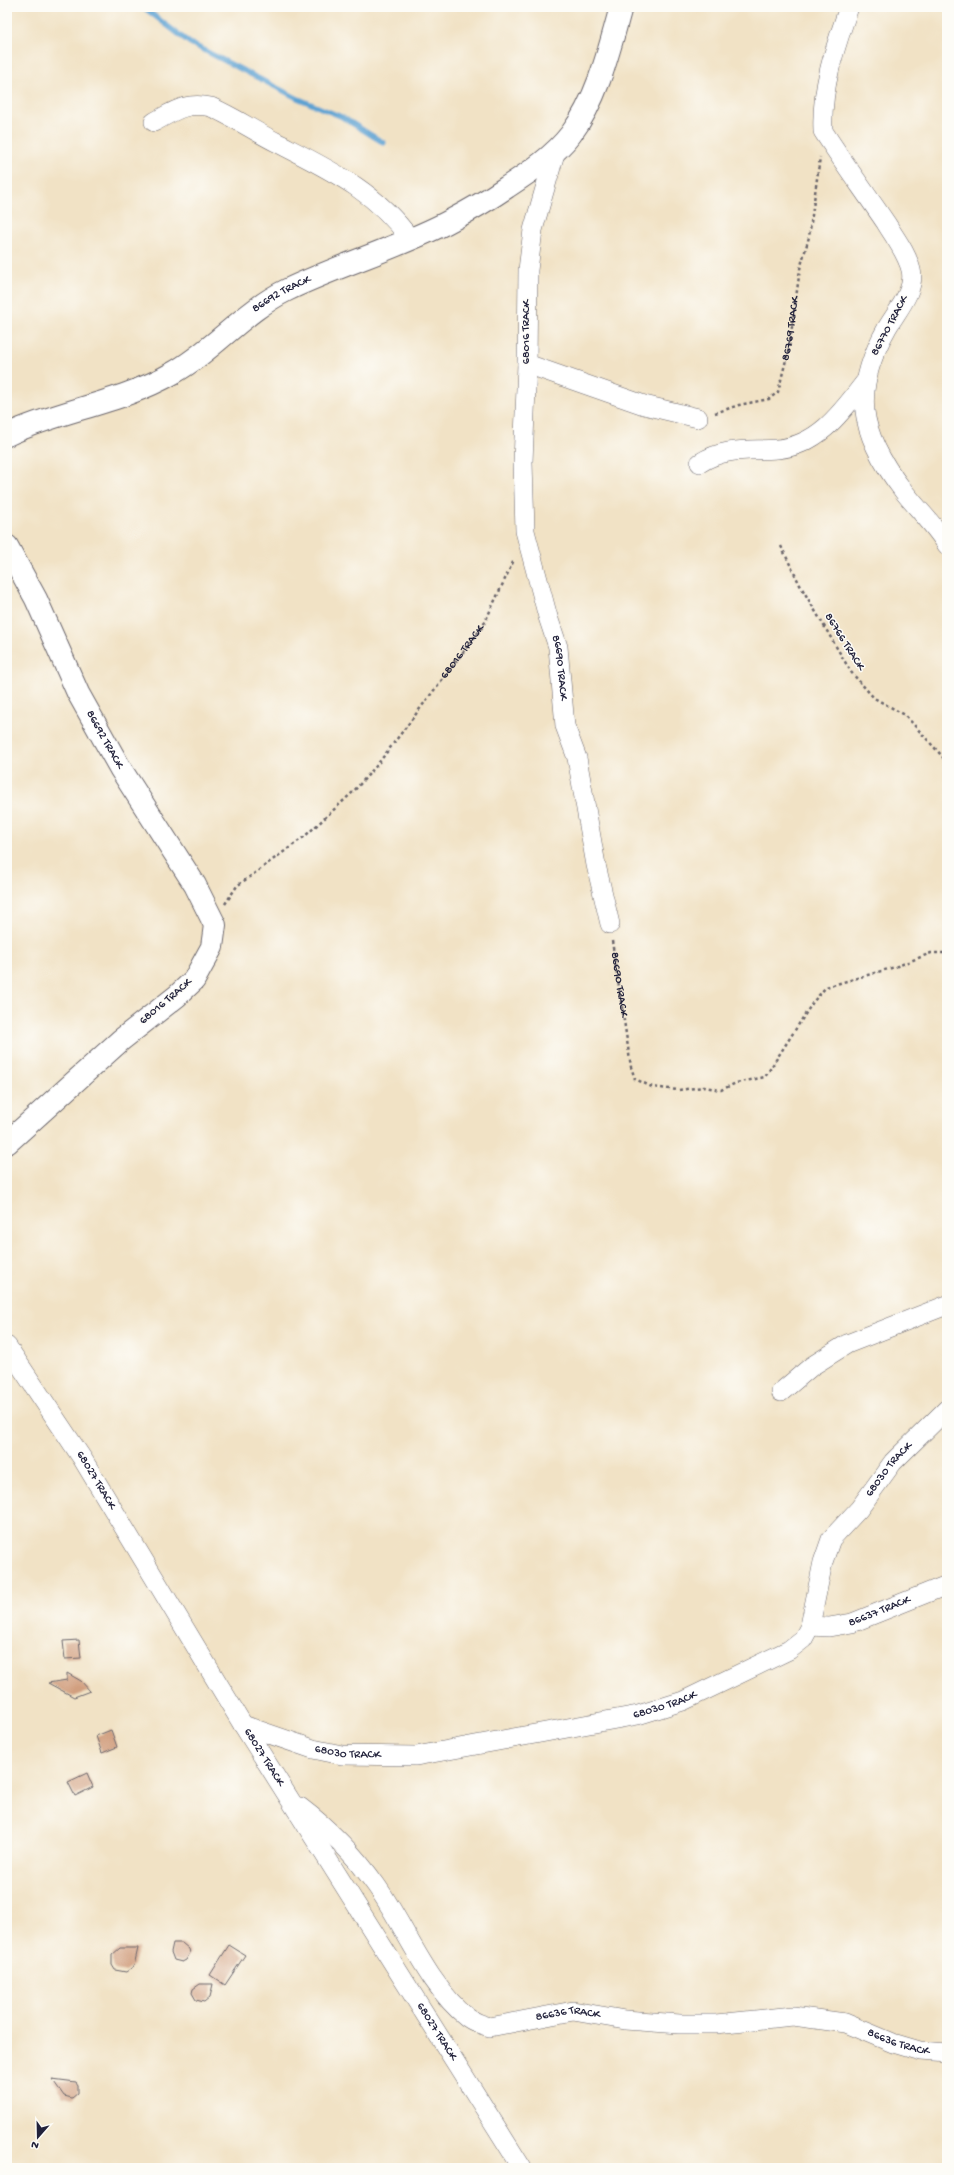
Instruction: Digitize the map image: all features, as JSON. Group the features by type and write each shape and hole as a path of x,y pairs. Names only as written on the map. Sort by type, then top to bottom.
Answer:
{"street":[{"name":"68016 TRACK","path":"525,531 523,462 527,364 527,293 530,250 556,150 570,134 587,107 607,57 622,7"},
{"path":"823,131 822,116 827,78 849,7"},
{"path":"154,122 178,109 196,104 211,106 332,171 359,188 382,206 398,222 410,239"},
{"name":"86770 TRACK","path":"823,131 893,234 907,258 912,272 911,284 906,298 881,339 871,362 865,382 864,403 867,423 885,466 947,545"},
{"name":"86692 TRACK","path":"7,435 125,394 172,374 190,362 247,315 285,291 447,223 529,173 556,150"},
{"path":"527,364 644,405 698,418"},
{"path":"700,463 710,457 746,449 778,449 798,445 829,426 865,382"},
{"name":"86690 TRACK","path":"525,531 548,618 558,647 565,726 577,758 596,865 610,924"},
{"name":"86692 TRACK","path":"7,546 36,599 78,692 120,768 195,885 215,925"},
{"name":"68016 TRACK","path":"7,1143 126,1036 177,996 194,980 212,947 215,925"},
{"path":"781,1392 812,1366 847,1344 947,1305"},
{"name":"68027 TRACK","path":"7,1346 82,1458 243,1725 522,2168"},
{"name":"68030 TRACK","path":"243,1725 313,1749 342,1755 416,1756 638,1715 684,1701 789,1650 803,1639 810,1626 823,1562 831,1539 858,1509 893,1462 947,1409"},
{"name":"86637 TRACK","path":"810,1626 829,1627 852,1623 947,1585"},
{"name":"86636 TRACK","path":"290,1800 320,1822 347,1848 376,1885 432,1976 453,2003 467,2017 478,2023 490,2027 573,2011 625,2020 680,2024 716,2024 793,2016 845,2023 920,2051 947,2053"}],"path":[{"name":"86769 TRACK","path":"698,418 739,405 769,399 778,392 789,348 800,269 809,237 823,131"},
{"name":"86766 TRACK","path":"781,546 800,585 851,672 874,698 905,715 942,756 947,764"},
{"name":"68016 TRACK","path":"215,925 237,886 304,837 353,792 377,765 482,626 515,559"},
{"name":"86690 TRACK","path":"610,924 625,1032 635,1079 652,1087 678,1090 704,1087 721,1090 736,1083 765,1077 813,1002 826,987 895,967 931,953 947,953"}],"building":[{"path":"79,1640 81,1658 65,1659 63,1641"},
{"path":"67,1673 81,1681 90,1691 74,1697 48,1683 67,1680"},
{"path":"111,1730 117,1747 102,1753 96,1736"},
{"path":"87,1773 93,1787 75,1796 68,1782"},
{"path":"173,1943 182,1943 189,1949 190,1953 186,1960 182,1962 174,1960 171,1952"},
{"path":"229,1945 245,1955 225,1985 210,1975"},
{"path":"120,1948 138,1948 134,1966 126,1972 115,1970 112,1965 112,1955"},
{"path":"200,1984 213,1984 210,1997 204,2002 196,2000 192,1993 193,1989"},
{"path":"52,2079 76,2082 78,2085 78,2093 72,2098 64,2096"}],"waterway":[{"path":"143,7 190,43 297,98 342,117 384,143"}]}
